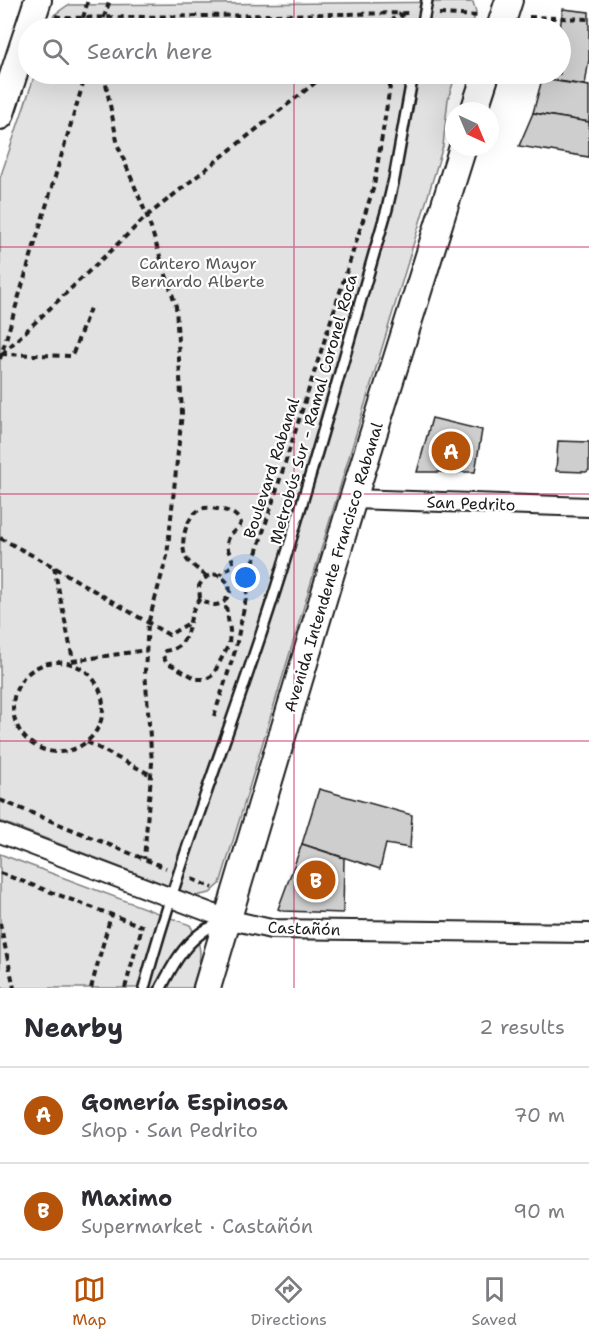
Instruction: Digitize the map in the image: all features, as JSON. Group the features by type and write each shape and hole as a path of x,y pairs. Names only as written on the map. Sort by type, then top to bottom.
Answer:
{"main road":[{"path":"0,116 18,60"},
{"path":"477,102 483,84"},
{"name":"Avenida Intendente Francisco Rabanal","path":"207,988 353,500 460,156"}],"street":[{"name":"San Pedrito","path":"353,500 589,507"},
{"name":"Castañón","path":"0,833 170,899 231,908 271,929 589,933"}],"lane":[{"path":"423,18 426,0"},
{"name":"Metrobús Sur - Ramal Coronel Roca","path":"144,988 178,874 276,588 392,189 411,84"},
{"path":"161,988 171,968 189,944 231,908"}],"path":[{"path":"83,18 88,0"},
{"path":"104,17 110,0"},
{"path":"36,5 64,18 402,13 568,18"},
{"path":"395,18 402,13"},
{"path":"401,18 402,13"},
{"path":"571,18 589,19"},
{"path":"0,356 83,84"},
{"path":"106,84 118,146 147,216 176,306 182,413 167,556 148,624 145,671 151,775 144,859"},
{"path":"0,356 147,216 313,84"},
{"name":"Boulevard Rabanal","path":"210,727 235,651 254,561 374,186 390,84"},
{"path":"0,356 72,356 90,308"},
{"path":"206,576 188,561 182,545 189,519 196,511 204,508 232,512 241,523 228,540 227,546 234,560 233,565 220,575"},
{"path":"0,538 169,635 191,622"},
{"path":"54,567 73,660"},
{"path":"201,598 209,604 220,605 230,592 229,585 220,575 206,576 199,586 201,598 193,610 188,635 181,645 165,651 163,656 166,662 197,679 206,680 213,675 229,644 230,630 225,601"},
{"path":"66,663 73,660 146,650"},
{"path":"49,662 66,663 81,668 94,680 102,695 102,715 97,729 87,742 73,750 58,753 30,742 20,729 13,714 13,698 21,680 34,668 49,662"},
{"path":"87,742 151,775"},
{"path":"0,800 178,874 231,908"},
{"path":"165,868 168,857"},
{"path":"0,873 159,933"},
{"path":"91,988 111,915"},
{"path":"0,923 14,988"},
{"path":"125,988 142,927"}],"green space":[{"path":"473,2 476,12 474,18 53,18 68,5"},
{"name":"Cantero Mayor Bernardo Alberte","path":"32,84 453,84 448,102 445,102 443,146 220,884 210,893 195,896 0,821 0,178"},
{"path":"0,854 190,925 200,949 192,988 0,988"}],"building":[{"path":"563,9 589,12 589,59 585,85 571,83 571,18 562,18"},
{"path":"571,83 589,86 589,122 533,113 541,84"},
{"path":"533,113 589,122 589,157 519,146"},
{"path":"432,418 482,430 475,472 417,472"},
{"path":"558,441 589,442 589,470 586,472 556,471"},
{"path":"319,789 412,815 410,848 386,844 380,869 302,844"},
{"path":"302,844 344,858 343,913 278,909"}],"place":[{"name":"Gomería Espinosa","path":"451,451"},
{"name":"Maximo","path":"316,880"}]}
